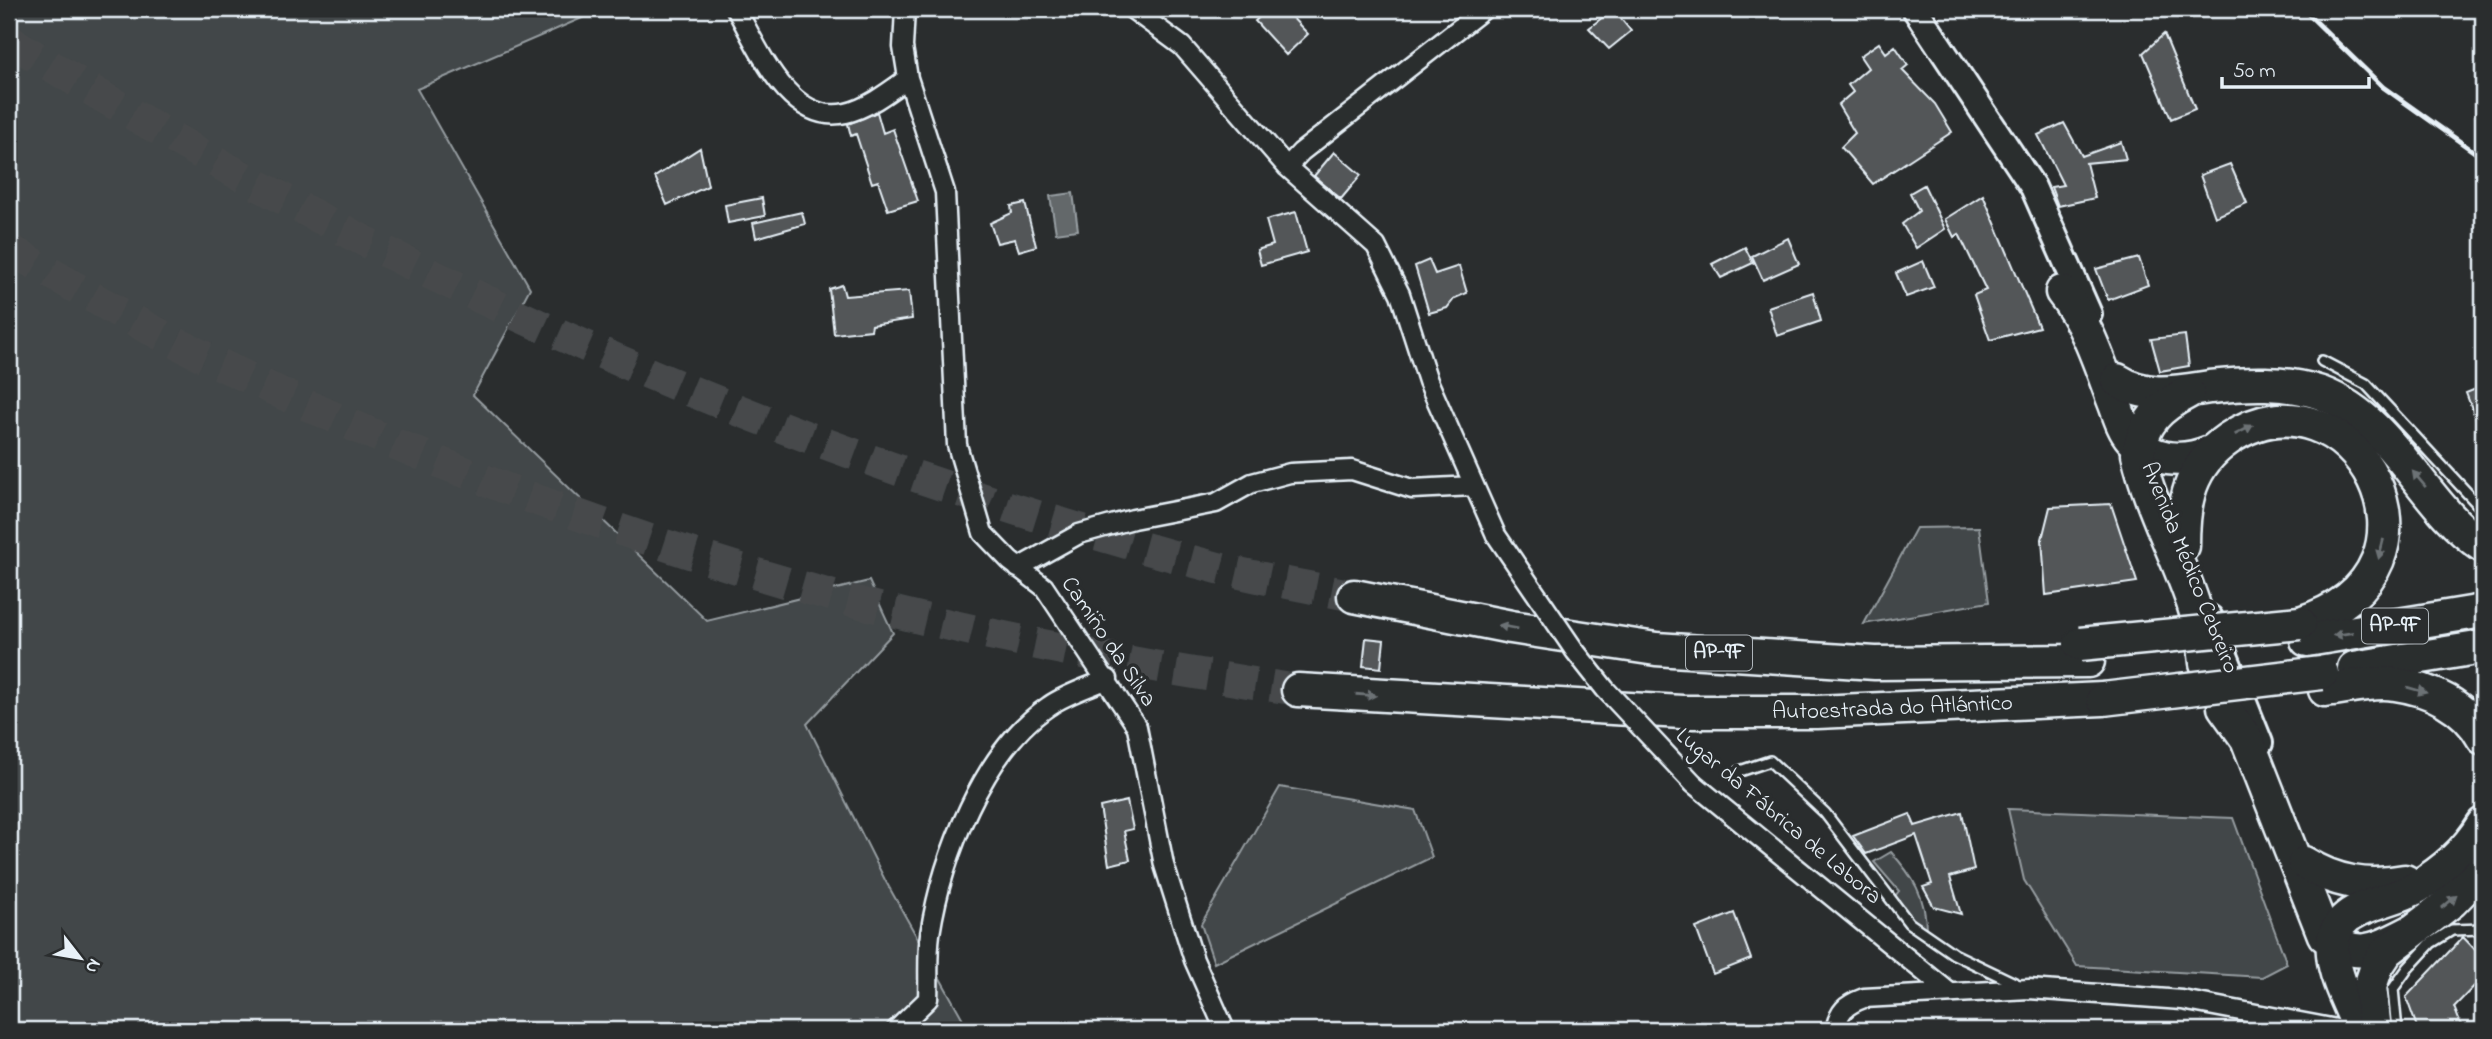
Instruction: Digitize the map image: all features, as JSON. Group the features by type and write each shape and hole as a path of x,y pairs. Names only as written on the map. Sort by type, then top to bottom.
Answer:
{"highway":[{"path":"2062,292 2080,317 2126,430 2140,445 2156,456 2176,460 2192,459 2210,452 2259,423 2292,420 2326,431 2345,442 2365,462 2374,480 2386,523 2380,557 2361,588 2303,632"},
{"path":"2117,380 2142,392 2283,384 2322,394 2359,415 2389,443 2448,513 2483,545"},
{"path":"2189,391 2155,413 2140,445 2141,465 2198,621 2206,663"},
{"path":"2182,546 2184,505 2194,476 2210,452"},
{"name":"AP-9F","path":"1354,596 1511,627 1656,649 2084,652 2303,632 2483,611"},
{"name":"Autoestrada do Atlántico","path":"1298,691 1682,712 1817,712 2108,705 2323,682 2483,647"},
{"path":"2323,682 2393,683 2441,696 2473,720 2483,738"},
{"path":"2224,707 2247,739 2324,935 2334,943 2360,953 2411,932"},
{"path":"2360,1030 2336,968 2334,943 2343,920 2355,909 2414,889 2446,869 2463,853 2483,824"},
{"path":"2299,877 2325,876 2354,884 2403,881 2446,869"},
{"path":"2373,1030 2370,987 2377,966 2387,951 2452,901 2483,869"}],"main road":[{"name":"Avenida Médico Cebreiro","path":"1914,9 2033,187 2117,380 2140,445 2182,546 2299,877"},
{"name":"Avenida Médico Cebreiro","path":"1987,116 2062,292 2224,707 2299,877 2334,943 2373,1030"},
{"path":"2299,877 2349,1030"}],"street":[{"path":"736,9 776,77 795,100 822,114 846,113 883,95 908,78"},
{"name":"Camiño da Silva","path":"905,9 903,47 908,78 945,192 957,445 983,533 1018,568 1044,587 1108,679 1137,727 1164,865 1194,960 1225,1030"},
{"name":"Lugar da Fábrica de Labora","path":"1132,9 1182,46 1287,167 1376,246 1400,294 1428,381 1496,535 1598,680 1645,735 1694,784 1950,993"},
{"path":"1287,167 1301,152 1484,9"},
{"path":"1018,568 1079,534 1133,519 1216,503 1252,483 1290,473 1352,470 1412,489 1474,486"},
{"path":"896,1030 928,999 930,935 950,858 978,789 1011,740 1049,706 1108,679"},
{"path":"1835,1030 1838,1014 1849,1003 1864,998 2029,989 2182,1000 2342,1030"}],"lane":[{"path":"2322,361 2366,384 2483,510"},
{"path":"1740,771 1770,761 1825,813 1909,923 1954,954 2029,989"},
{"path":"2398,1030 2393,989 2408,968 2431,943 2452,930 2483,929"}],"shaded area":[{"path":"9,9 603,9 417,89 530,288 473,395 707,621 869,581 893,633 807,724 885,880 969,1030 9,1030"},
{"path":"1073,193 1078,230 1056,233 1050,196"},
{"path":"1979,527 1989,602 1864,624 1916,528"},
{"path":"1280,787 1415,810 1432,857 1214,963 1201,924"},
{"path":"2008,809 2233,818 2287,964 2262,977 2077,966 2024,880"},
{"path":"1891,852 1917,888 1924,907 1926,930 1913,920 1895,896 1899,891 1874,862"}],"building":[{"path":"1268,9 1284,9 1308,34 1286,55 1255,21"},
{"path":"1613,9 1631,31 1609,49 1589,28"},
{"path":"2164,34 2195,109 2171,119 2143,53"},
{"path":"1879,43 1886,53 1895,46 1908,65 1902,70 1935,104 1952,132 1873,184 1841,147 1855,133 1838,105 1853,92 1848,85 1868,68 1860,56"},
{"path":"877,112 883,133 893,129 918,201 888,210 878,181 872,183 856,134 851,136 848,124"},
{"path":"2064,123 2082,156 2121,142 2126,159 2086,163 2095,198 2058,206 2051,187 2063,185 2038,135"},
{"path":"700,148 708,186 667,205 655,177"},
{"path":"1334,152 1361,175 1341,199 1314,176"},
{"path":"2230,164 2247,203 2215,217 2200,175"},
{"path":"1924,185 1945,229 1916,248 1902,224 1919,211 1910,193"},
{"path":"1983,195 2039,327 1990,340 1974,295 1986,290 1959,234 1954,237 1945,219"},
{"path":"762,198 765,216 728,223 725,205"},
{"path":"1025,203 1036,246 1019,251 1015,239 997,243 990,223 1012,213 1011,206"},
{"path":"802,212 805,224 756,238 753,223"},
{"path":"1296,212 1307,252 1261,265 1257,250 1273,245 1266,220"},
{"path":"1788,238 1799,264 1763,280 1752,256"},
{"path":"1745,247 1753,263 1721,278 1712,264"},
{"path":"2139,258 2148,285 2108,300 2096,269"},
{"path":"1429,260 1435,274 1459,266 1467,293 1455,298 1447,308 1429,313 1415,266"},
{"path":"1923,261 1934,287 1906,297 1896,273"},
{"path":"842,285 845,296 909,291 912,319 872,325 871,330 834,334 829,289"},
{"path":"1813,292 1821,321 1777,336 1768,307"},
{"path":"2185,335 2189,366 2160,371 2151,339"},
{"path":"2483,386 2483,435 2482,435 2466,393"},
{"path":"2111,504 2137,582 2046,595 2042,539 2050,507"},
{"path":"1366,638 1384,640 1381,668 1363,666"},
{"path":"1127,801 1133,829 1124,831 1130,860 1109,865 1100,807"},
{"path":"1962,812 1974,870 1950,877 1961,914 1934,907 1923,887 1932,884 1916,835 1866,854 1853,836 1910,814 1915,826"},
{"path":"1734,913 1751,959 1713,974 1696,928"},
{"path":"2463,937 2483,958 2483,977 2454,1007 2463,1030 2418,1030 2406,997"}],"tunnel":[{"path":"9,40 150,125 295,205 443,280 593,349 747,413 902,471 1059,523 1218,568 1354,596"},
{"path":"9,249 165,337 320,411 479,478 641,537 805,588 927,620 1174,670 1298,690"}],"railway":[{"path":"2303,9 2383,87 2483,158"}]}
